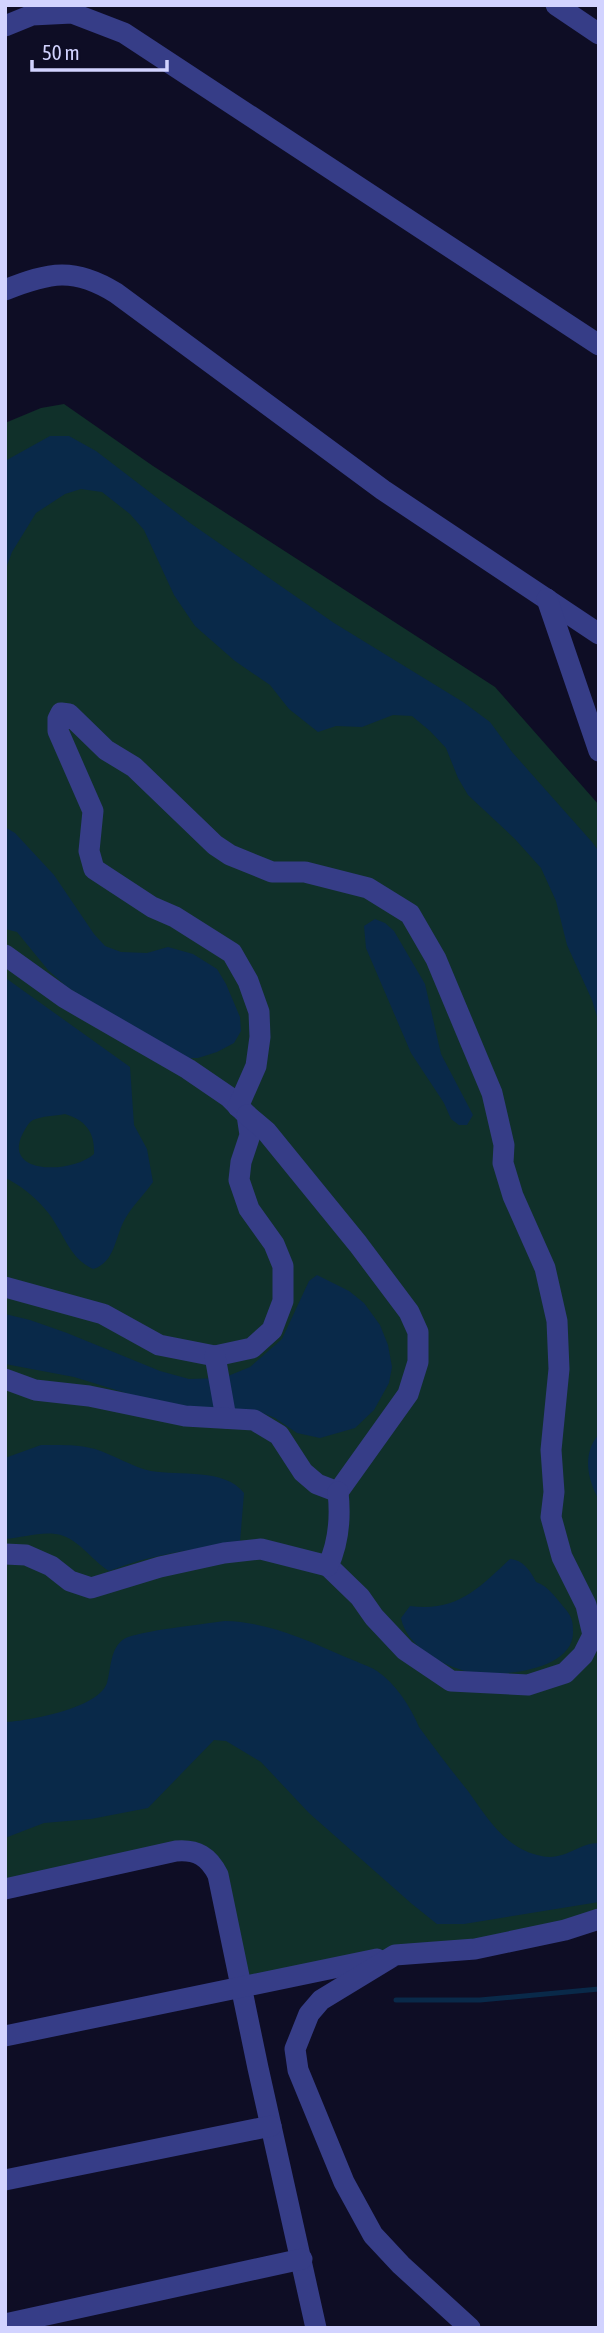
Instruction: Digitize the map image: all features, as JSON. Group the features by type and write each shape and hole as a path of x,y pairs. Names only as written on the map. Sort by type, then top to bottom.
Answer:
{"street":[{"path":"556,5 599,34"},
{"path":"5,26 32,15 72,13 124,33 599,345"},
{"path":"5,290 34,278 57,273 97,281 117,293 383,490 599,634"},
{"path":"547,599 599,751"},
{"path":"5,1287 103,1314 159,1345 215,1360 252,1348 272,1330 283,1301 283,1266 274,1244 249,1209 239,1180 241,1162 250,1135 243,1111 256,1066 260,1037 259,1012 248,981 232,953 175,917 152,908 94,869 89,851 93,811 58,731 61,713 69,714 106,750 134,767 215,845 230,855 272,872 305,872 368,888 410,914 436,959 492,1093 504,1145 503,1163 513,1196 545,1268 557,1321 559,1369 551,1450 554,1492 551,1517 562,1557 586,1605 593,1634 583,1655 565,1673 528,1685 451,1681 405,1650 328,1566 261,1549 211,1556 91,1588 70,1581 51,1566 26,1555 5,1554"},
{"path":"5,954 65,998 188,1069 266,1131 358,1244 409,1312 418,1332 418,1362 408,1394 338,1492 340,1515 336,1550 328,1566"},
{"path":"215,1360 226,1416"},
{"path":"5,1379 35,1390 89,1396 185,1416 226,1416 254,1420 279,1435 303,1472 317,1484 338,1492"},
{"path":"5,1889 184,1850 199,1852 213,1865 218,1875 316,2328"},
{"path":"5,2036 396,1955 475,1949 565,1930 599,1919"},
{"path":"396,1955 321,2000 309,2014 295,2049 298,2070 344,2182 373,2235 470,2328"},
{"path":"5,2180 271,2126"},
{"path":"5,2324 302,2259"}],"green space":[{"path":"64,404 153,466 495,687 599,805 599,1912 565,1924 247,1981 208,1851 5,1883 5,423 41,408"}],"water":[{"path":"50,436 69,436 96,451 190,523 334,623 463,702 490,722 512,752 599,852 599,1023 592,1000 567,945 556,901 541,868 515,839 468,795 446,748 412,716 393,715 362,727 336,726 318,732 289,709 270,685 235,661 195,626 174,595 144,530 130,514 102,492 81,489 65,494 36,513 12,552 5,571 5,461"},
{"path":"5,827 15,833 54,875 105,946 121,952 147,953 168,947 193,954 217,969 240,1017 241,1031 234,1043 198,1058 179,1058 66,986 48,970 17,932 5,929"},
{"path":"375,919 394,931 425,984 441,1054 473,1115 467,1125 459,1125 451,1119 444,1103 411,1053 366,948 364,926"},
{"path":"7,979 130,1067 134,1125 147,1149 153,1182 125,1219 106,1261 93,1269 77,1257 41,1204 5,1178","holes":["65,1114 79,1120 88,1128 93,1140 94,1154 84,1161 56,1167 42,1167 22,1157 19,1147 23,1133 31,1121"]},
{"path":"317,1275 349,1291 364,1303 380,1325 388,1345 392,1367 389,1383 374,1410 355,1428 320,1438 297,1433 275,1418 255,1410 181,1410 74,1377 5,1364 5,1314 67,1333 160,1371 189,1379 223,1378 250,1367 282,1339 309,1281"},
{"path":"599,1434 599,1500 589,1475 588,1458"},
{"path":"41,1445 89,1447 151,1471 214,1476 236,1485 244,1493 240,1542 157,1556 109,1571 77,1544 63,1536 43,1534 5,1539 5,1458"},
{"path":"510,1559 526,1566 536,1582 549,1590 570,1616 573,1631 570,1644 562,1655 533,1669 482,1674 437,1660 410,1637 401,1618 410,1606 426,1607 454,1602 477,1589"},
{"path":"225,1621 256,1624 286,1632 377,1671 402,1696 419,1727 505,1838 525,1851 547,1857 563,1855 599,1843 599,1902 464,1924 437,1924 309,1813 261,1762 226,1741 214,1740 148,1808 91,1819 44,1823 5,1838 5,1722 46,1716 91,1700 107,1683 114,1653 124,1639 156,1631"}],"waterway":[{"path":"396,2000 480,2000 599,1989"}]}
